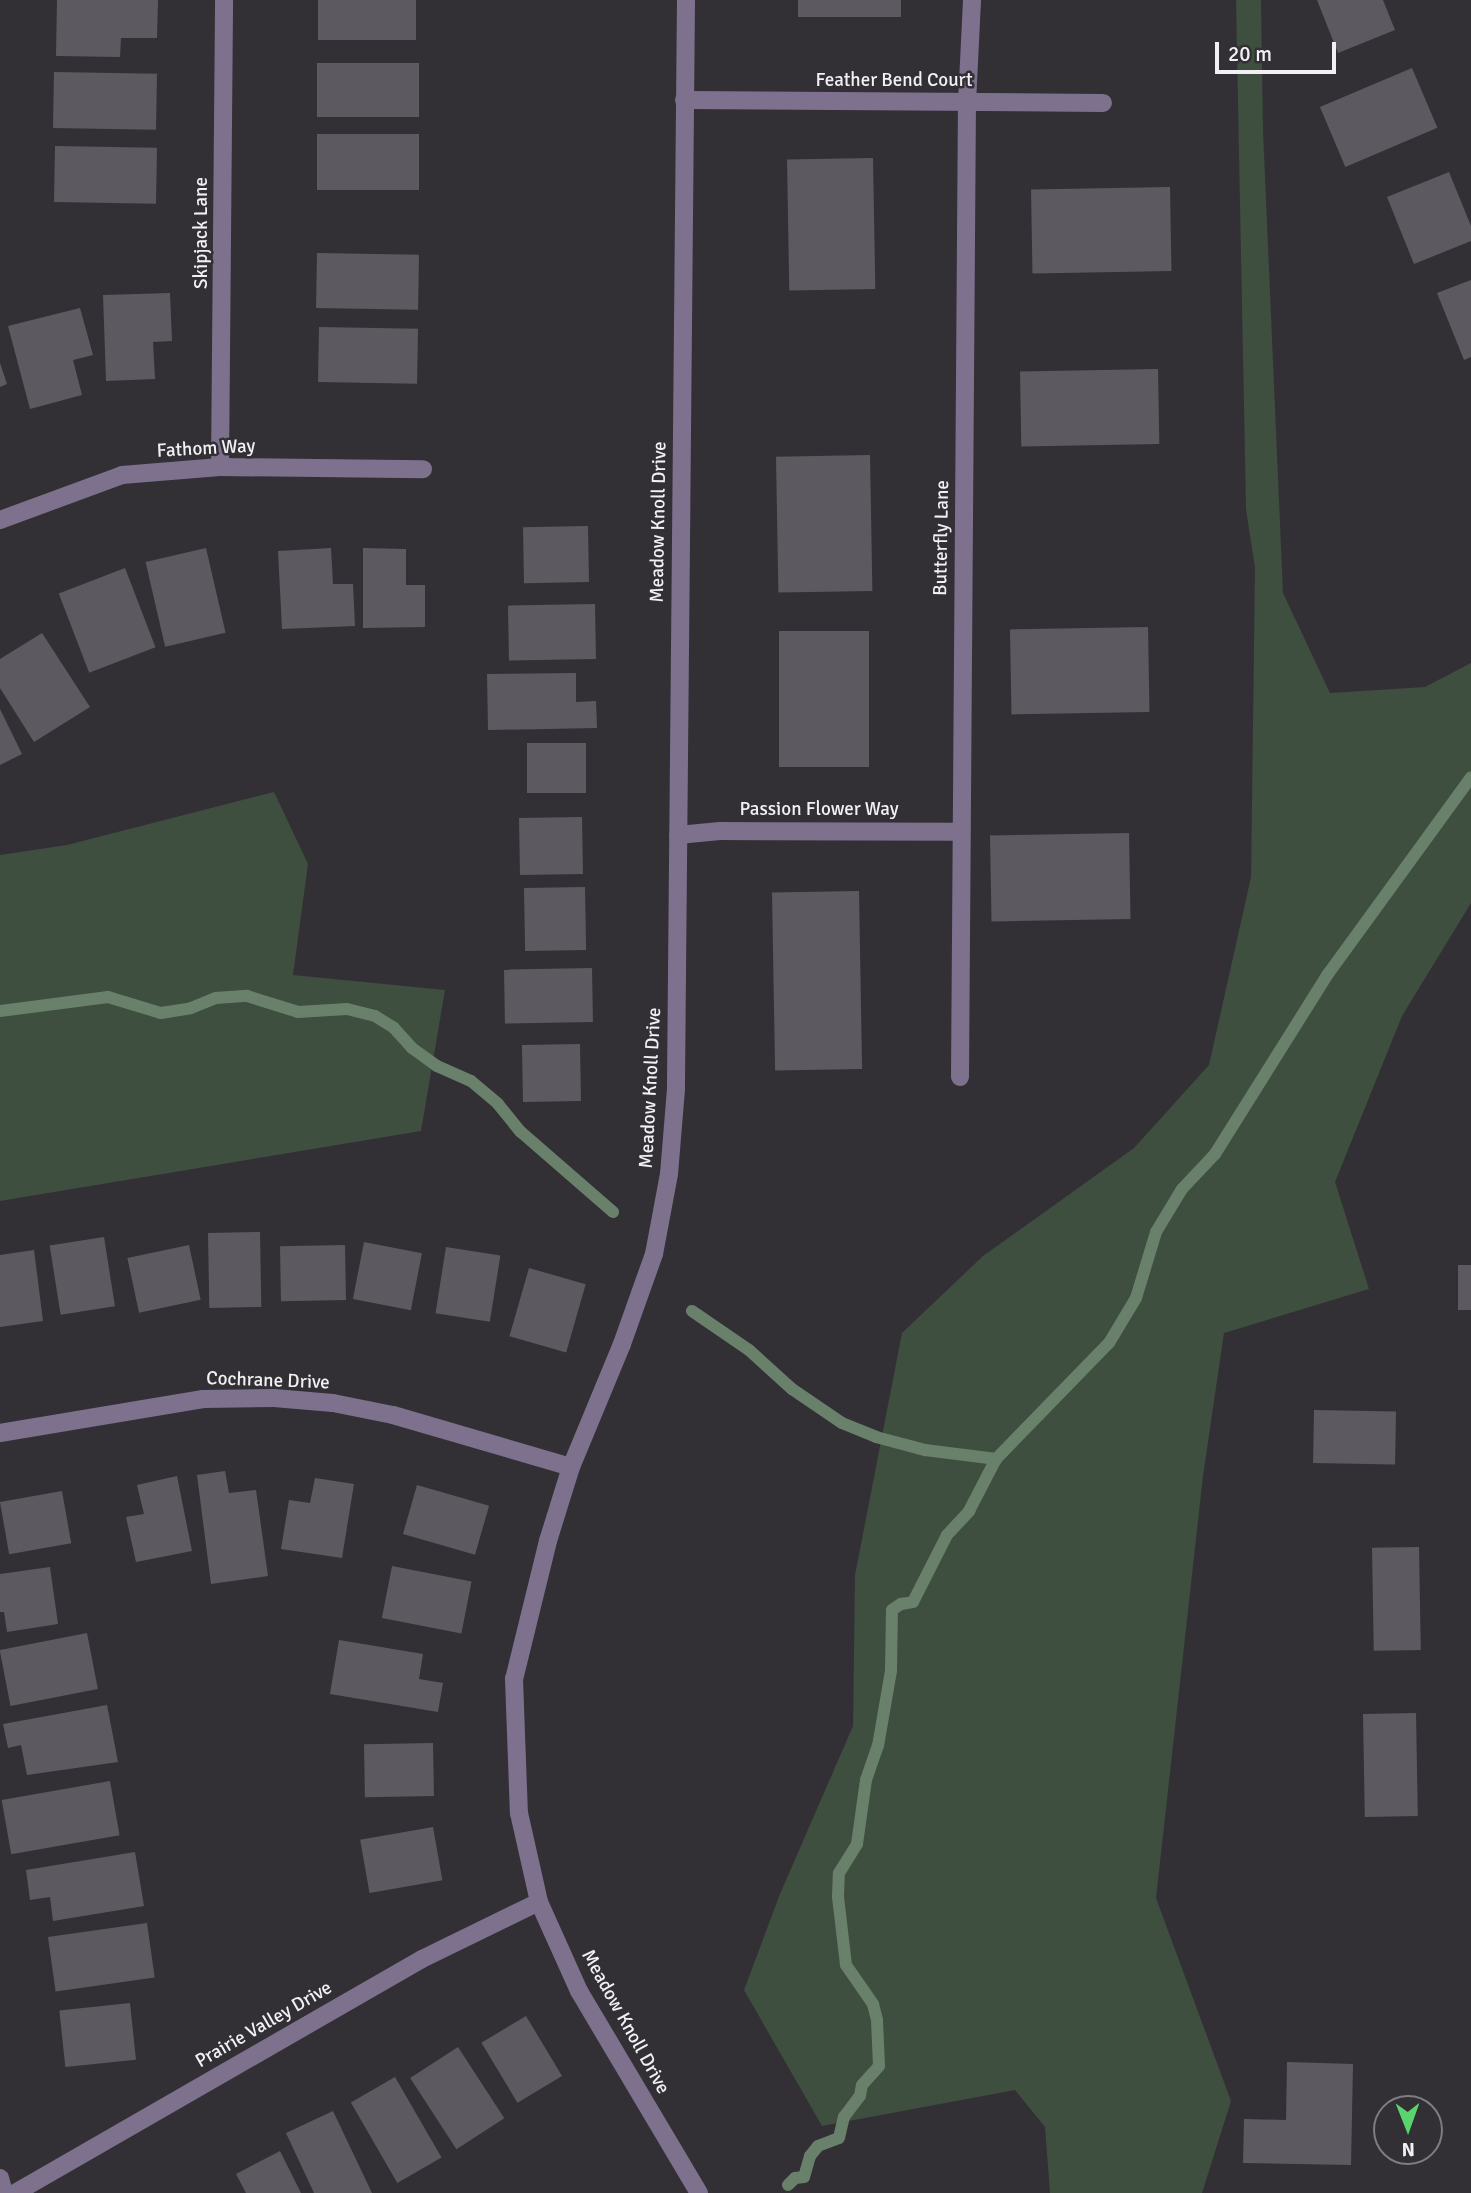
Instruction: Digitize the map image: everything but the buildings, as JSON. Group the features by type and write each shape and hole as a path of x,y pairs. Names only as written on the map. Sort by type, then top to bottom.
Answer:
{"street":[{"name":"Skipjack Lane","path":"220,467 224,0"},
{"name":"Meadow Knoll Drive","path":"686,0 676,1089 669,1174 654,1254 571,1467 548,1541 514,1679 519,1813 539,1902 579,1991 699,2193"},
{"name":"Butterfly Lane","path":"960,1077 967,103 972,0"},
{"name":"Feather Bend Court","path":"684,100 1103,103"},
{"name":"Fathom Way","path":"0,520 122,475 220,467 423,469"},
{"name":"Passion Flower Way","path":"677,835 720,831 961,832"},
{"name":"Cochrane Drive","path":"0,1433 204,1399 274,1398 333,1404 393,1415 571,1467"},
{"name":"Prairie Valley Drive","path":"15,2193 422,1959 539,1902"},
{"path":"0,2179 4,2193"}],"green space":[{"path":"1236,0 1261,0 1263,130 1283,593 1330,693 1425,687 1471,663 1471,903 1402,1016 1335,1182 1369,1289 1224,1333 1203,1476 1156,1898 1231,2101 1202,2193 1050,2193 1045,2127 1015,2090 822,2126 744,1990 780,1894 853,1726 855,1575 902,1333 983,1256 1134,1148 1209,1065 1251,877 1255,568 1246,509"},
{"path":"274,792 308,864 293,975 445,990 421,1131 0,1201 0,855 67,845"}],"waterway":[{"path":"788,2185 795,2178 804,2177 810,2156 818,2146 839,2138 844,2117 860,2096 862,2085 879,2066 877,2020 873,2004 846,1965 838,1897 839,1873 857,1844 866,1780 878,1746 891,1671 892,1610 901,1604 913,1602 947,1535 969,1511 996,1459 1109,1343 1136,1298 1156,1232 1182,1189 1215,1154 1328,974 1471,777"},
{"path":"0,1011 108,997 161,1013 191,1008 216,998 247,996 298,1012 347,1009 375,1016 394,1028 412,1048 437,1066 471,1081 498,1104 521,1132 613,1212"},
{"path":"692,1311 749,1350 792,1389 842,1423 876,1437 925,1450 996,1459"}]}
